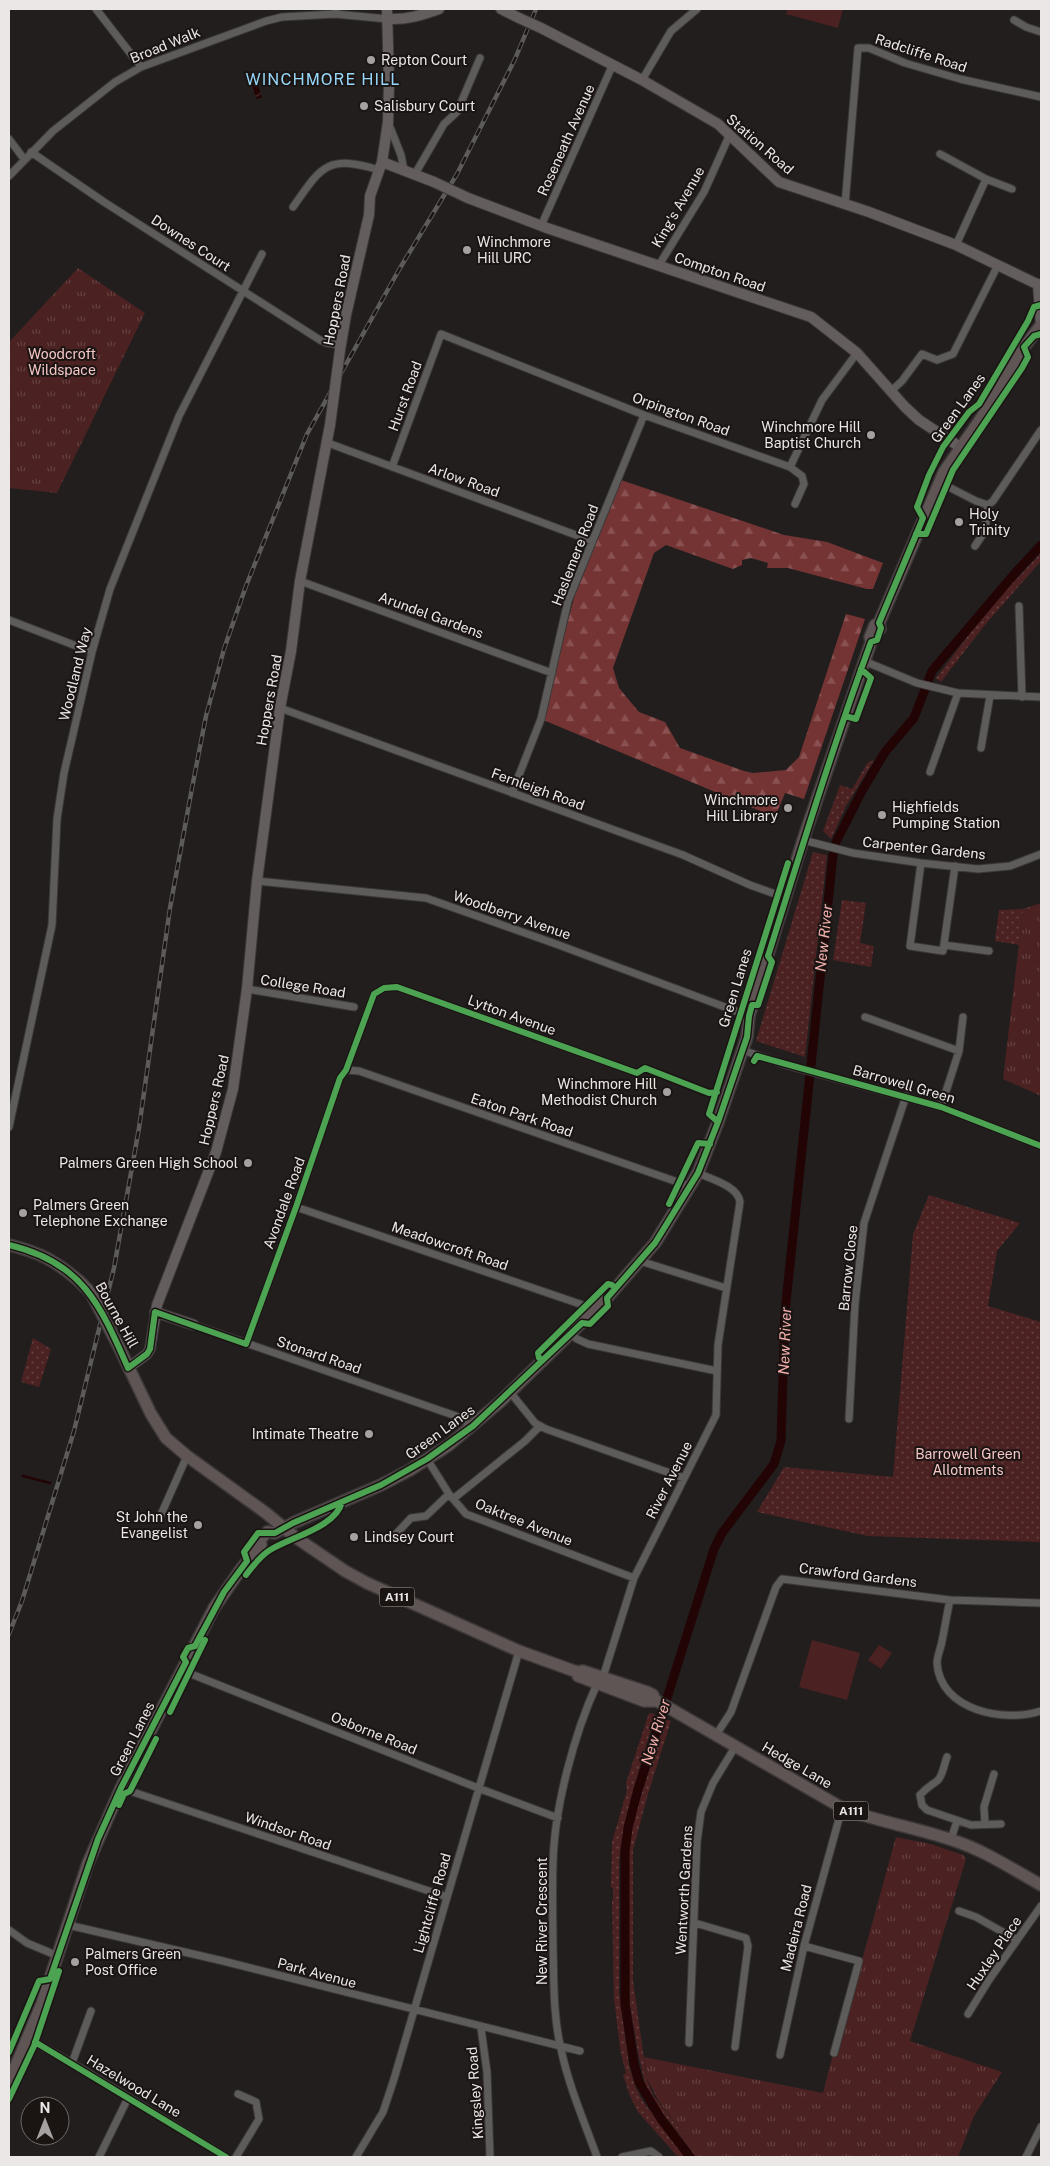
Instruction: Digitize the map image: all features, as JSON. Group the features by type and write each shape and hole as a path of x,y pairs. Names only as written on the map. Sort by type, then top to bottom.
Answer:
{"main road":[{"name":"Green Lanes","path":"9,2082 29,2039 91,1855 121,1788 181,1670 224,1592 241,1569 261,1545 268,1546 273,1542 279,1531 360,1495 427,1460 473,1426 594,1312 640,1262 655,1242 698,1173 718,1122 747,1037 749,1016 803,840 871,642 876,640 881,628 879,623 939,482 960,447 991,404 1024,347 1038,335 1041,325"},
{"name":"Bourne Hill","path":"9,1245 44,1255 62,1266 79,1281 90,1293 118,1345 151,1414 166,1438 187,1456 266,1513 279,1531"},
{"name":"Hedge Lane","path":"279,1531 367,1583 519,1651 577,1672 583,1671 600,1681 647,1692 653,1695 656,1701 842,1808 864,1816 951,1839 989,1855 1041,1886"}],"street":[{"path":"96,9 141,66"},
{"path":"388,14 400,20 414,18 439,9"},
{"name":"Station Road","path":"501,9 612,64 718,124 779,182 956,245 1040,285"},
{"path":"642,80 671,31 697,9"},
{"name":"Broad Walk","path":"9,176 24,159 90,100 141,66 282,17 335,12 388,14"},
{"name":"Hoppers Road","path":"128,1368 147,1354 150,1349 154,1312 216,1152 227,1117 235,1080 247,989 257,881 280,708 291,651 300,581 328,443 341,347 368,215 370,196 380,166 388,122 388,14"},
{"path":"1014,20 1026,27 1041,32"},
{"name":"Radcliffe Road","path":"845,205 858,48 869,48 905,63 960,79 1041,97"},
{"path":"415,174 444,124 457,112 480,58"},
{"name":"Roseneath Avenue","path":"542,226 612,64"},
{"path":"388,122 401,155 404,170"},
{"name":"King's Avenue","path":"658,265 704,192 730,134"},
{"path":"9,139 24,159"},
{"name":"Downes Court","path":"32,152 104,202 320,340 341,347"},
{"path":"940,154 986,179 1012,189"},
{"path":"293,207 318,172 330,164 349,163 380,166"},
{"name":"Compton Road","path":"380,166 404,170 468,198 542,226 811,317 857,353 919,420 960,447"},
{"path":"956,245 986,179"},
{"name":"Woodland Way","path":"9,1127 52,925 57,819 61,791 92,652 110,588 179,416 262,254"},
{"path":"891,391 902,381 922,354 936,360 953,354 998,265"},
{"path":"1040,285 1041,325"},
{"name":"Orpington Road","path":"441,334 644,415 790,467"},
{"name":"Hurst Road","path":"392,466 441,334"},
{"path":"795,504 804,484 802,476 797,470 790,467 822,400 857,353"},
{"name":"Haslemere Road","path":"512,793 541,718 568,601 644,415"},
{"path":"939,482 976,501 988,504 993,501 1041,430"},
{"name":"Arlow Road","path":"328,443 592,541"},
{"path":"975,546 985,531 988,504"},
{"name":"Arundel Gardens","path":"300,581 552,673"},
{"path":"1019,606 1022,697"},
{"path":"9,620 92,652"},
{"path":"864,661 917,683 958,693 1041,697"},
{"path":"930,772 958,693"},
{"path":"981,748 990,696"},
{"name":"Fernleigh Road","path":"280,708 683,855 750,885 786,898"},
{"name":"Carpenter Gardens","path":"803,840 853,853 978,869 1010,866 1041,854"},
{"path":"921,863 910,946 943,951 955,866"},
{"name":"Woodberry Avenue","path":"257,881 426,898 749,1016"},
{"path":"944,945 988,952"},
{"name":"Lytton Avenue","path":"346,1070 374,994 382,988 395,987 637,1073"},
{"name":"College Road","path":"247,989 354,1007"},
{"path":"865,1017 959,1051"},
{"path":"941,1107 959,1051 963,1017"},
{"name":"Barrowell Green","path":"742,1050 786,1065 941,1107 1041,1146"},
{"name":"Eaton Park Road","path":"346,1070 359,1070 689,1186"},
{"name":"Avondale Road","path":"246,1344 340,1078 346,1070"},
{"name":"Barrow Close","path":"849,1418 856,1304 864,1224 906,1096"},
{"name":"River Avenue","path":"600,1681 634,1578 716,1415 718,1345 740,1208 740,1197 728,1187 698,1173"},
{"name":"Meadowcroft Road","path":"296,1207 580,1304 594,1312"},
{"path":"640,1262 726,1288"},
{"name":"Stonard Road","path":"154,1312 456,1416 473,1426"},
{"path":"571,1334 588,1344 717,1371"},
{"path":"510,1392 528,1416 540,1426 684,1478"},
{"path":"384,1538 395,1535 411,1518 426,1516 540,1426"},
{"path":"159,1519 187,1456"},
{"name":"Oaktree Avenue","path":"427,1460 451,1496 466,1514 634,1578"},
{"name":"Crawford Gardens","path":"716,1735 732,1712 776,1587 782,1579 950,1600 1041,1603"},
{"path":"950,1600 937,1662 942,1681 951,1695 966,1705 1008,1716 1029,1715 1041,1711"},
{"name":"Lightcliffe Road","path":"356,2157 383,2112 519,1651"},
{"name":"Osborne Road","path":"181,1670 558,1818"},
{"name":"New River Crescent","path":"597,2157 572,2092 560,2047 556,2019 552,1862 558,1818 574,1742 600,1681"},
{"name":"Wentworth Gardens","path":"689,2043 697,1842 701,1812 712,1783 735,1747"},
{"path":"947,1757 940,1777 937,1781 927,1786 920,1795 922,1805 927,1810 971,1825 1002,1824"},
{"path":"985,1824 984,1807 994,1774"},
{"name":"Windsor Road","path":"121,1788 447,1897"},
{"name":"Madeira Road","path":"780,2055 804,1946 830,1845 842,1808"},
{"path":"951,1839 957,1821"},
{"name":"Huxley Place","path":"968,2014 989,1980 1041,1906"},
{"path":"959,1911 976,1917 1018,1940"},
{"path":"695,1923 746,1938 748,1946 735,2047"},
{"name":"Park Avenue","path":"68,1925 223,1960 414,2011 580,2051"},
{"path":"9,1930 27,1943 58,1956"},
{"path":"804,1946 859,1961 834,2053"},
{"path":"72,2063 91,2011"},
{"name":"Kingsley Road","path":"481,2028 487,2072 490,2157"},
{"name":"Hazelwood Lane","path":"29,2039 72,2063 226,2157"},
{"path":"236,2157 258,2119 256,2102 238,2094"},
{"path":"99,2157 128,2098"},
{"path":"1026,2157 1041,2127"},
{"path":"622,2157 651,2151 659,2157"}],"green space":[{"path":"788,9 843,9 838,28 786,14"},
{"name":"Woodcroft Wildspace","path":"78,268 145,313 57,493 9,488 9,342"},
{"path":"618,479 784,535 827,542 883,563 873,589 867,589 788,568 767,568 768,563 751,558 742,560 742,565 733,569 666,545 654,553 613,668 619,688 639,712 665,722 680,748 744,771 753,773 786,770 799,757 846,614 865,619 804,799 785,793 775,817 541,719 583,565"},
{"path":"1041,553 1041,561 984,626 941,682 936,678 989,608"},
{"path":"874,760 846,806 831,839 823,831 840,785 852,789 868,762"},
{"path":"813,852 827,855 805,1057 756,1041"},
{"path":"842,900 866,903 860,943 874,946 871,967 833,960"},
{"path":"1041,903 1041,1096 1003,1079 1023,909"},
{"path":"1023,909 1019,945 995,941 999,910"},
{"name":"Barrowell Green Allotments","path":"929,1195 1020,1223 997,1251 988,1306 1041,1322 1041,1542 868,1536 757,1512 784,1467 893,1477 913,1234"},
{"path":"33,1338 51,1349 39,1387 21,1382"},
{"path":"812,1640 860,1653 847,1700 799,1687"},
{"path":"879,1645 892,1653 881,1669 868,1660"},
{"path":"649,1713 655,1714 629,1806 621,1843 619,1862 619,1993 629,2065 635,2086 642,2100 685,2157 678,2157 638,2112 630,2096 623,2075 626,2073 621,2054 614,1999 613,1888 611,1887 612,1842 627,1790 626,1783"},
{"path":"666,1719 671,1721 633,1850 633,1980 647,2080 653,2095 701,2157 696,2157 656,2104 645,2084 630,2005 628,1888 630,1833"},
{"path":"896,1837 931,1844 963,1855 966,1859 910,2041 1002,2072 974,2116 958,2157 700,2157 658,2100 647,2079 644,2057 823,2093 833,2054 836,2054"}],"water":[{"path":"257,80 262,98 256,99 251,81"}],"waterway":[{"name":"New River","path":"690,2157 661,2119 643,2089 634,2063 625,2004 625,1851 628,1828 637,1793 714,1549 722,1533 774,1464 781,1441 785,1312 833,855 836,842 862,791 885,752 914,718 932,671 1041,545"},
{"path":"23,1476 50,1483"}],"railway":[{"path":"9,1634 22,1601 74,1431 114,1268 139,1128 170,908 206,716 224,649 246,586 307,434 400,268 457,174 515,59 536,9"}],"cycle path":[{"path":"9,2052 39,1981 50,1979 98,1839 121,1788 186,1662 183,1657 188,1648 195,1646 224,1592 247,1561 244,1552 258,1533 275,1533 293,1523 381,1485 427,1459 473,1426 582,1323 590,1324 608,1306 607,1298 655,1243 698,1173 718,1122 747,1037 752,1005 758,1005 772,962 768,956 844,720 871,642 877,640 881,628 879,623 923,518 917,507 929,475 943,447 969,412 979,404 1028,321 1034,307 1041,305"},
{"path":"916,534 926,534 953,470 1022,368 1028,357 1024,347 1034,336 1041,334"},
{"path":"845,716 856,719 871,678 861,669"},
{"path":"718,1122 709,1114 788,863"},
{"path":"9,1245 54,1262 85,1289 108,1324 128,1368 147,1354 150,1349 155,1312 246,1344 340,1078 346,1070 374,994 384,988 397,987 637,1073 645,1068 709,1093 717,1092"},
{"path":"754,1061 757,1056 941,1107 1041,1146"},
{"path":"669,1204 698,1143 710,1144"},
{"path":"539,1358 538,1353 608,1284 612,1285"},
{"path":"246,1575 266,1552 322,1525 338,1511 342,1502"},
{"path":"170,1712 205,1640"},
{"path":"119,1805 124,1794 130,1791 156,1739"},
{"path":"9,2099 34,2046 59,1971"},
{"path":"35,2042 226,2157"}],"place":[{"name":"Repton Court","path":"371,60"},
{"name":"Salisbury Court","path":"364,106"},
{"name":"Winchmore Hill URC","path":"467,250"},
{"name":"Winchmore Hill Baptist Church","path":"871,435"},
{"name":"Holy Trinity","path":"959,522"},
{"name":"Winchmore Hill Library","path":"788,808"},
{"name":"Highfields Pumping Station","path":"882,815"},
{"name":"Winchmore Hill Methodist Church","path":"667,1092"},
{"name":"Palmers Green High School","path":"248,1163"},
{"name":"Palmers Green Telephone Exchange","path":"23,1213"},
{"name":"Intimate Theatre","path":"369,1434"},
{"name":"St John the Evangelist","path":"198,1525"},
{"name":"Lindsey Court","path":"354,1537"},
{"name":"Palmers Green Post Office","path":"75,1962"}],"district":[{"name":"WINCHMORE HILL","path":"323,79"}]}
